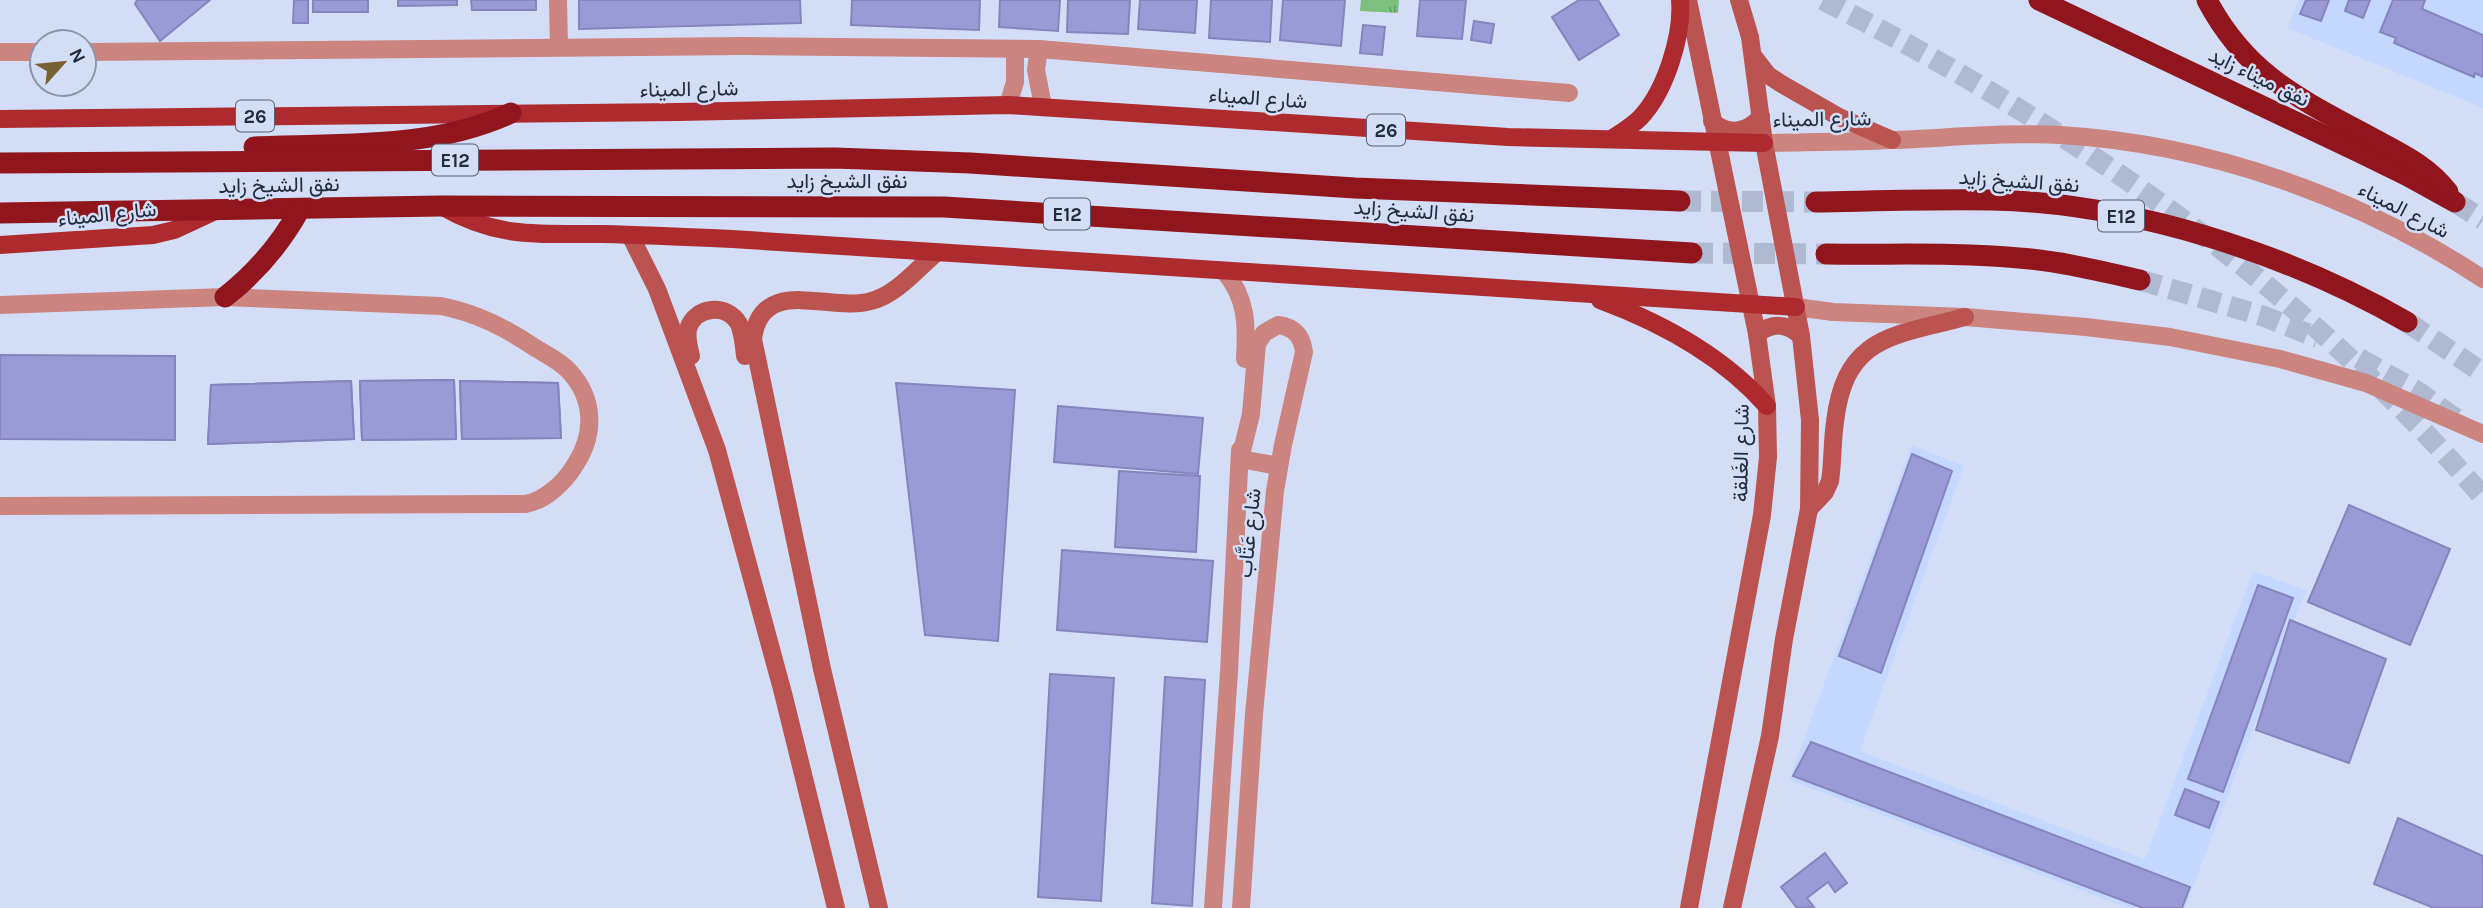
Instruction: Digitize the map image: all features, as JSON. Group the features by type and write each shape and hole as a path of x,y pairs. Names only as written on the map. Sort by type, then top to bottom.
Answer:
{"highway":[{"name":"نفق ميناء زايد","path":"2039,0 2361,153 2455,202 2440,182 2420,164 2297,97 2267,76 2227,34 2207,0"},
{"path":"209,161 247,148 441,137 488,124 511,113"},
{"name":"نفق الشيخ زايد","path":"0,163 768,158 902,160 1273,183 1679,201"},
{"name":"نفق الشيخ زايد","path":"1816,202 1993,200 2111,214 2226,243 2282,262 2371,301 2407,322"},
{"name":"نفق الشيخ زايد","path":"0,213 441,206 944,207 1692,253"},
{"path":"225,297 248,279 268,258 300,209"},
{"path":"1826,254 2021,258 2065,263 2140,280"}],"main road":[{"path":"1613,138 1639,119 1656,95 1677,40 1680,0"},
{"name":"شارع الغَلقة","path":"1688,0 1757,334 1767,406 1768,457 1762,515 1689,908"},
{"path":"1732,908 1770,736 1784,639 1809,509 1810,420 1801,335 1765,143 1751,37 1739,0"},
{"path":"1752,55 1768,75 1780,83 1839,117 1892,141"},
{"name":"شارع الميناء","path":"0,119 1008,105 1508,138 1765,143"},
{"path":"1712,121 1730,131 1739,131 1752,126 1761,116"},
{"path":"441,206 480,225 511,232 629,235 1796,307"},
{"name":"شارع الميناء","path":"0,245 153,235 174,230 215,211"},
{"path":"629,235 651,276 700,402 732,499 836,908"},
{"path":"879,908 822,669 753,339 754,328 764,310 783,300 859,304 877,299 894,289 936,253"},
{"path":"1576,293 1642,317 1712,356 1731,369 1767,406"},
{"path":"700,402 687,333 692,320 715,309 728,313 738,322 752,385 766,403"},
{"path":"1809,509 1818,502 1830,481 1839,402 1844,383 1861,355 1882,340 1965,317"},
{"path":"1757,334 1765,328 1784,326 1801,335"}],"street":[{"path":"558,0 559,47"},
{"path":"98,52 559,47 1039,49 1569,93"},
{"path":"1008,105 1015,82 1015,49"},
{"path":"1039,49 1036,70 1044,106"},
{"path":"0,52 28,52"},
{"name":"شارع الميناء","path":"1765,143 1892,141 2013,134 2060,135 2143,144 2248,169 2336,202 2420,242 2481,276"},
{"name":"شارع عَتَّاب","path":"1213,908 1229,672 1247,319 1242,298 1224,271"},
{"path":"0,305 225,297 422,303 460,310 494,322 568,369 581,387 589,407 590,429 584,451 573,470 547,495 525,504 0,506"},
{"path":"1796,307 1833,312 1965,317 2158,335 2280,359 2366,383 2483,434"},
{"name":"شارع عَتَّاب","path":"1240,460 1251,414 1257,344 1264,333 1278,325 1284,326 1296,332 1304,352 1279,466 1256,689 1241,908"},
{"path":"1240,460 1279,466"}],"shaded area":[{"path":"2299,0 2483,0 2483,108 2287,28"},
{"path":"1912,445 1964,466 1860,751 2145,859 2253,571 2306,590 2185,908 2128,908 1789,780"}],"green space":[{"path":"1361,0 1399,0 1398,13 1360,11"}],"building":[{"path":"137,0 210,0 160,41 135,4"},
{"path":"294,0 308,0 308,23 293,23"},
{"path":"313,0 368,0 368,12 313,12"},
{"path":"398,0 457,0 457,5 398,6"},
{"path":"471,0 536,0 536,10 472,10"},
{"path":"579,0 800,0 801,23 579,29"},
{"path":"852,0 980,0 979,30 851,25"},
{"path":"1000,0 1060,0 1058,31 999,27"},
{"path":"1068,0 1130,0 1128,34 1067,32"},
{"path":"1140,0 1197,0 1195,33 1138,29"},
{"path":"1211,0 1272,0 1270,42 1209,38"},
{"path":"1283,0 1345,0 1341,46 1280,40"},
{"path":"1420,0 1466,0 1462,39 1417,36"},
{"path":"1579,0 1598,0 1619,35 1579,60 1552,17"},
{"path":"2306,0 2329,0 2321,21 2300,14"},
{"path":"2349,0 2370,0 2363,18 2345,11"},
{"path":"2393,0 2425,0 2422,9 2483,35 2483,77 2475,73 2474,77 2394,43 2396,38 2380,32"},
{"path":"1474,21 1494,24 1491,43 1471,40"},
{"path":"1363,25 1385,27 1382,55 1360,53"},
{"path":"0,355 175,356 175,440 0,439"},
{"path":"454,380 456,439 362,440 360,381"},
{"path":"454,380 456,439 362,440 360,381"},
{"path":"351,381 354,439 208,444 211,385"},
{"path":"351,381 354,439 208,444 211,385"},
{"path":"460,381 558,383 561,438 462,439"},
{"path":"460,381 558,383 561,438 462,439"},
{"path":"896,383 1015,390 998,641 925,635"},
{"path":"1058,406 1203,418 1198,474 1054,462"},
{"path":"1912,454 1952,471 1881,673 1839,656"},
{"path":"1119,471 1200,476 1196,552 1115,547"},
{"path":"2349,505 2450,549 2410,645 2308,602"},
{"path":"1062,550 1213,561 1207,642 1057,630"},
{"path":"2258,585 2293,598 2223,792 2188,779"},
{"path":"2290,620 2386,659 2349,763 2256,730"},
{"path":"1050,674 1114,678 1101,901 1038,897"},
{"path":"1165,677 1205,680 1192,906 1152,903"},
{"path":"1811,742 2190,887 2182,908 2143,908 1793,776"},
{"path":"2185,789 2219,802 2209,828 2175,815"},
{"path":"2398,818 2483,856 2483,908 2434,908 2374,884"},
{"path":"1825,853 1847,883 1835,892 1828,882 1807,898 1814,907 1797,908 1781,887"}],"tunnel":[{"path":"1823,0 2005,101 2092,156 2177,216 2259,280 2338,347 2413,420 2483,497"},
{"path":"1680,201 1816,202"},
{"path":"2455,202 2483,220"},
{"path":"1692,253 1826,254"},
{"path":"2140,280 2263,316 2318,338"},
{"path":"2407,322 2483,373"},
{"path":"2359,358 2418,392 2456,419"}]}
